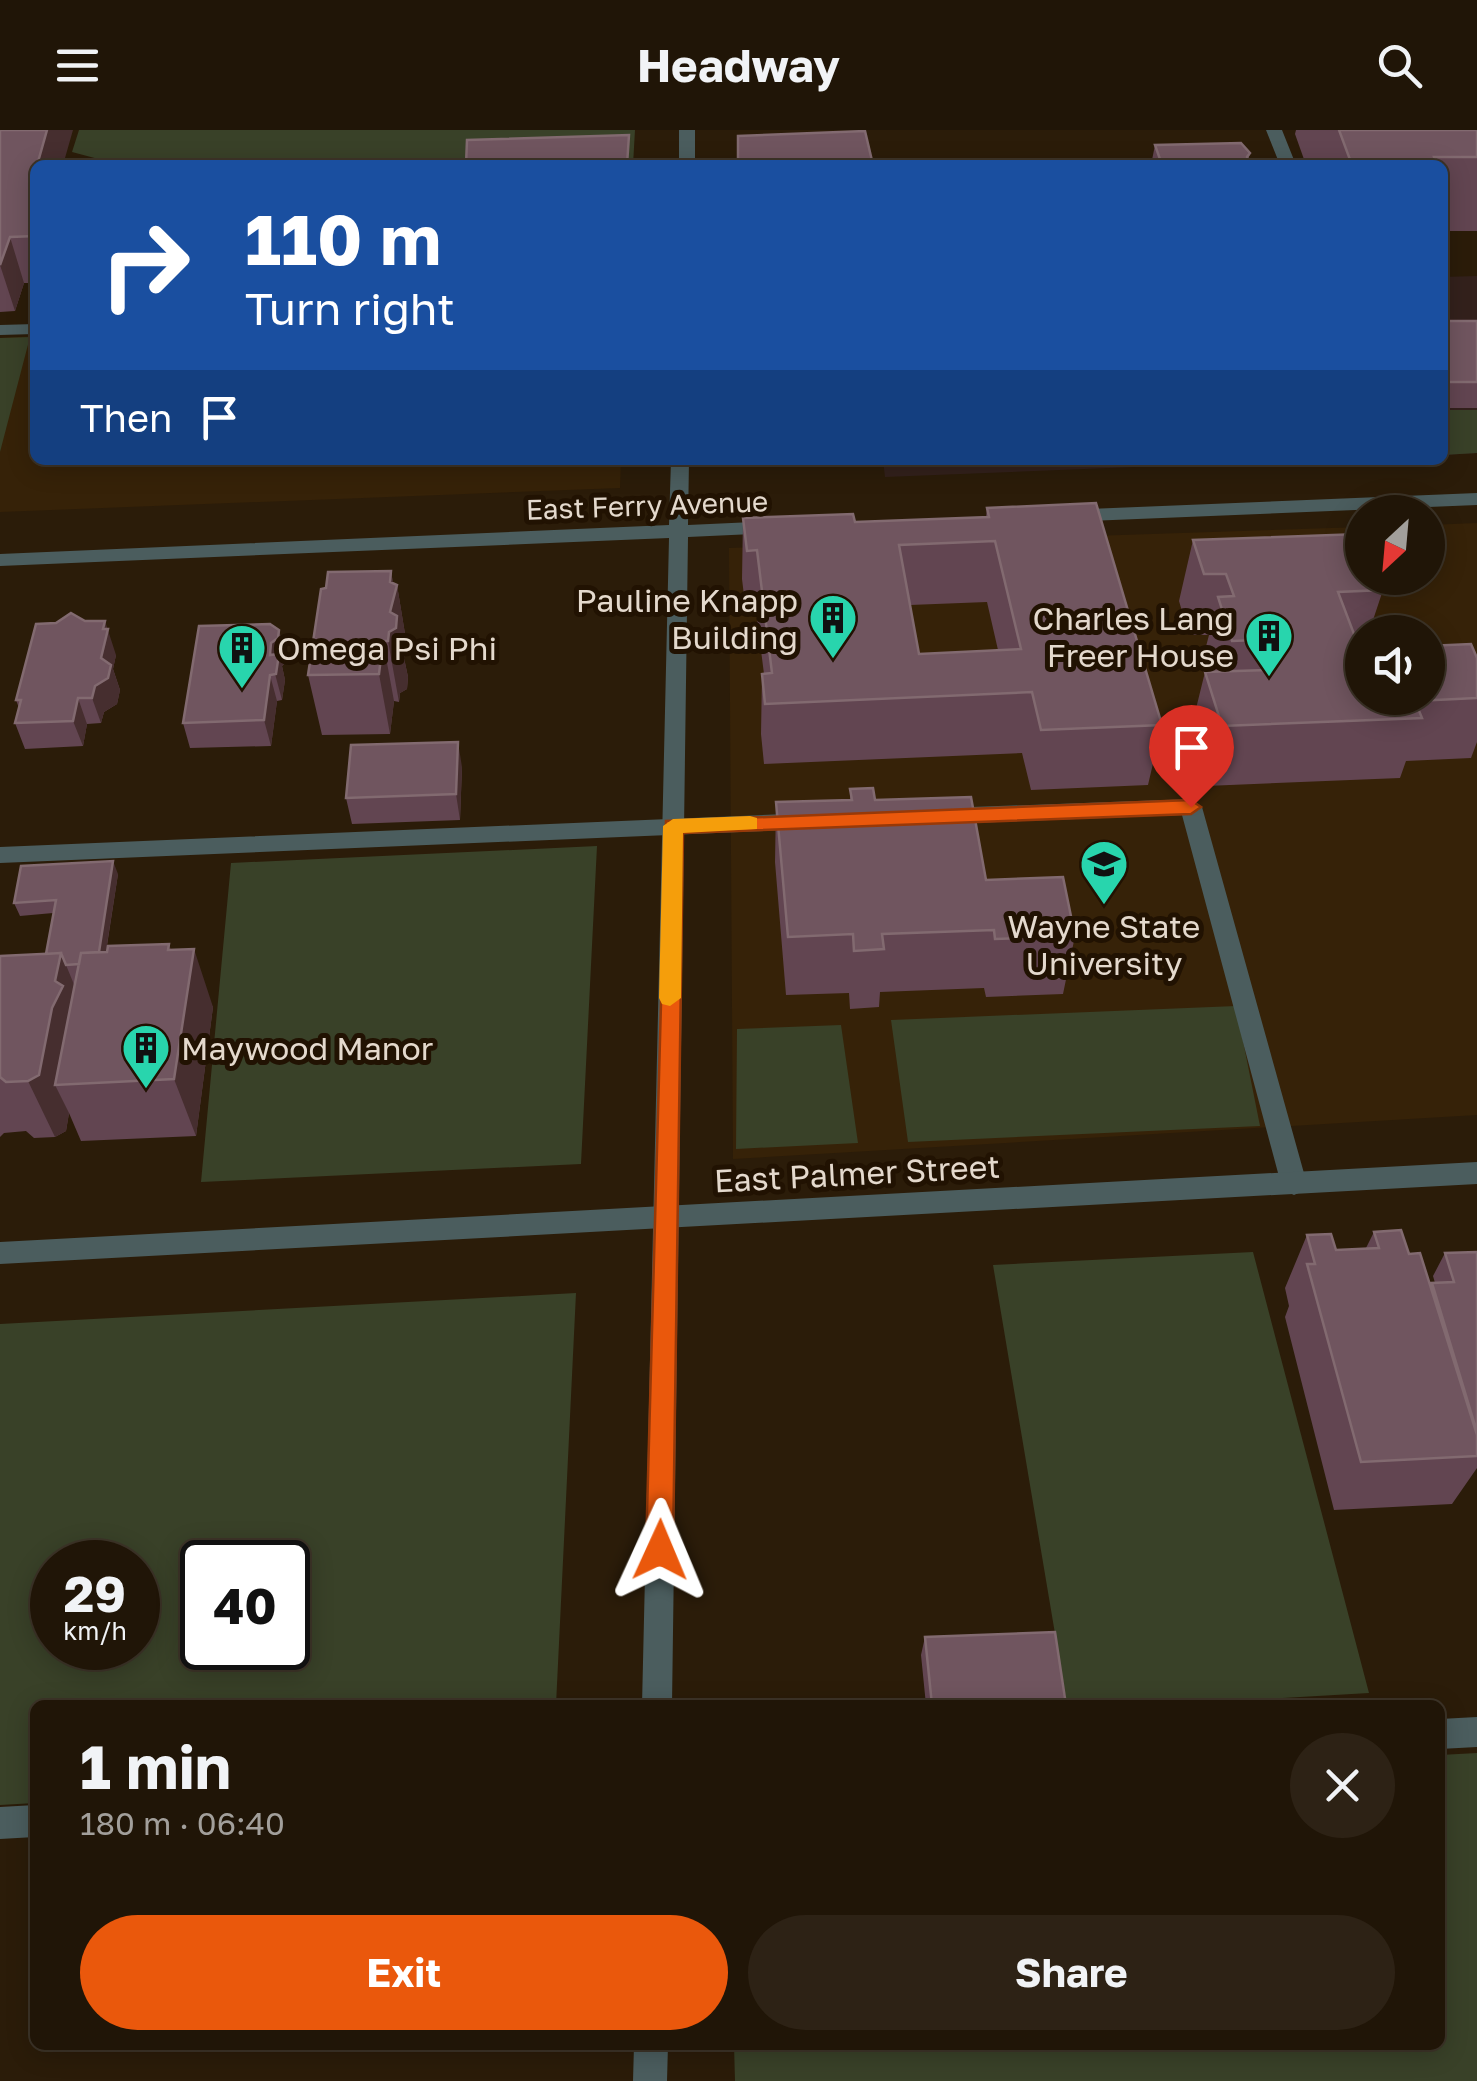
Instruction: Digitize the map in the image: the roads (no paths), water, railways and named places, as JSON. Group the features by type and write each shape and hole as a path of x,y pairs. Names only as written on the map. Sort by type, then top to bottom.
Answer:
{"street":[{"path":"687,160 688,130"},
{"path":"1274,130 1286,160"},
{"path":"0,330 30,328"},
{"path":"657,1700 680,465"},
{"path":"1036,517 1477,499"},
{"name":"East Ferry Avenue","path":"0,560 798,526"},
{"path":"920,817 1191,807 1294,1184"},
{"path":"0,855 842,820"},
{"name":"East Palmer Street","path":"0,1252 1477,1173"},
{"path":"1445,1734 1477,1732"},
{"path":"0,1823 30,1821"},
{"path":"650,2081 651,2050"}],"place":[{"name":"Pauline Knapp Building","path":"833,660"},
{"name":"Charles Lang Freer House","path":"1269,678"},
{"name":"Omega Psi Phi","path":"242,690"},
{"name":"Wayne State University","path":"1104,906"},
{"name":"Maywood Manor","path":"146,1090"}]}
